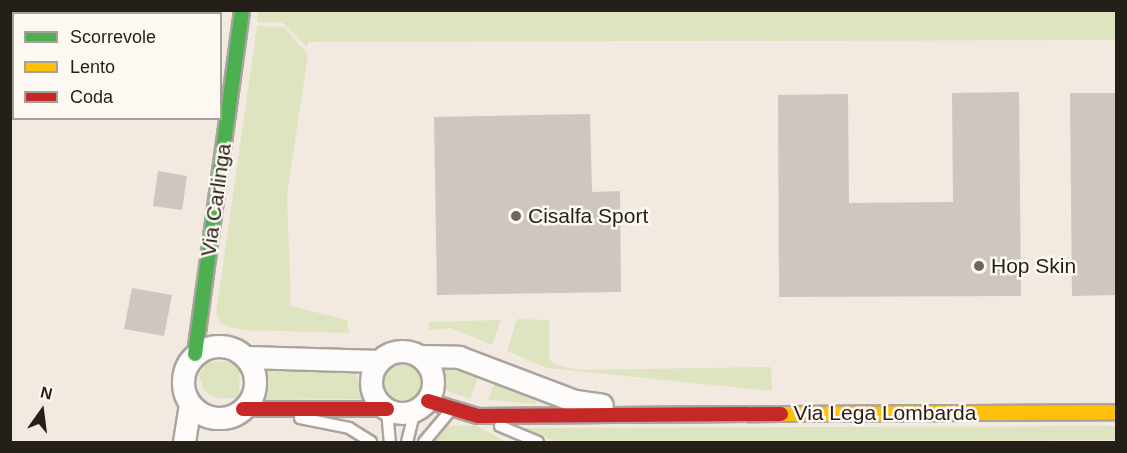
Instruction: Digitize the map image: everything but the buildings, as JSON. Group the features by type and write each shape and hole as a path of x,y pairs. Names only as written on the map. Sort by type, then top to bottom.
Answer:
{"street":[{"name":"Via Carlinga","path":"184,442 190,404 182,384 195,354 242,10"},
{"path":"190,404 222,418 243,409 255,390 247,357 216,345 195,354"},
{"name":"Via Lega Lombarda","path":"247,357 379,361 394,351 420,356 459,357 575,401 653,414"},
{"path":"420,356 432,372 421,406"},
{"path":"379,361 371,387 387,409"},
{"name":"Via Lega Lombarda","path":"243,409 291,413 421,406 453,409 478,416 1116,412"}],"lane":[{"path":"407,442 421,406"},
{"path":"387,409 390,442"},
{"path":"424,442 435,423 453,409"},
{"path":"291,413 312,424 349,428 371,442"},
{"path":"478,416 538,442"}],"green space":[{"path":"258,10 1116,10 1116,40 308,42 307,47 283,23 257,22"},
{"path":"257,26 284,27 308,55 287,195 291,306 347,320 349,333 242,330 221,324 216,314"},
{"path":"517,319 549,320 549,359 557,365 580,370 771,367 772,391 547,368 507,351"},
{"path":"501,320 492,345 451,328 428,330 429,322"},
{"path":"403,359 412,360 420,365 425,373 425,391 420,399 412,404 403,405 394,404 386,399 381,391 380,382 381,373 386,365 394,360"},
{"path":"240,361 239,398 217,398 204,391 199,375 207,362"},
{"path":"448,364 480,372 470,399 443,389 440,380"},
{"path":"353,366 365,399 251,400 253,367"},
{"path":"496,380 538,397 536,404 488,400"},
{"path":"476,425 506,442 429,442 442,426"},
{"path":"1116,426 1116,440 812,442 556,442 524,428"}],"traffic: fast":[{"path":"195,354 242,10"}],"traffic: slow":[{"path":"781,414 1116,412"}],"traffic: jam":[{"path":"428,401 478,416 781,414"},
{"path":"243,409 387,409"}],"place":[{"name":"Cisalfa Sport","path":"516,216"},
{"name":"Hop Skin","path":"979,266"}]}
